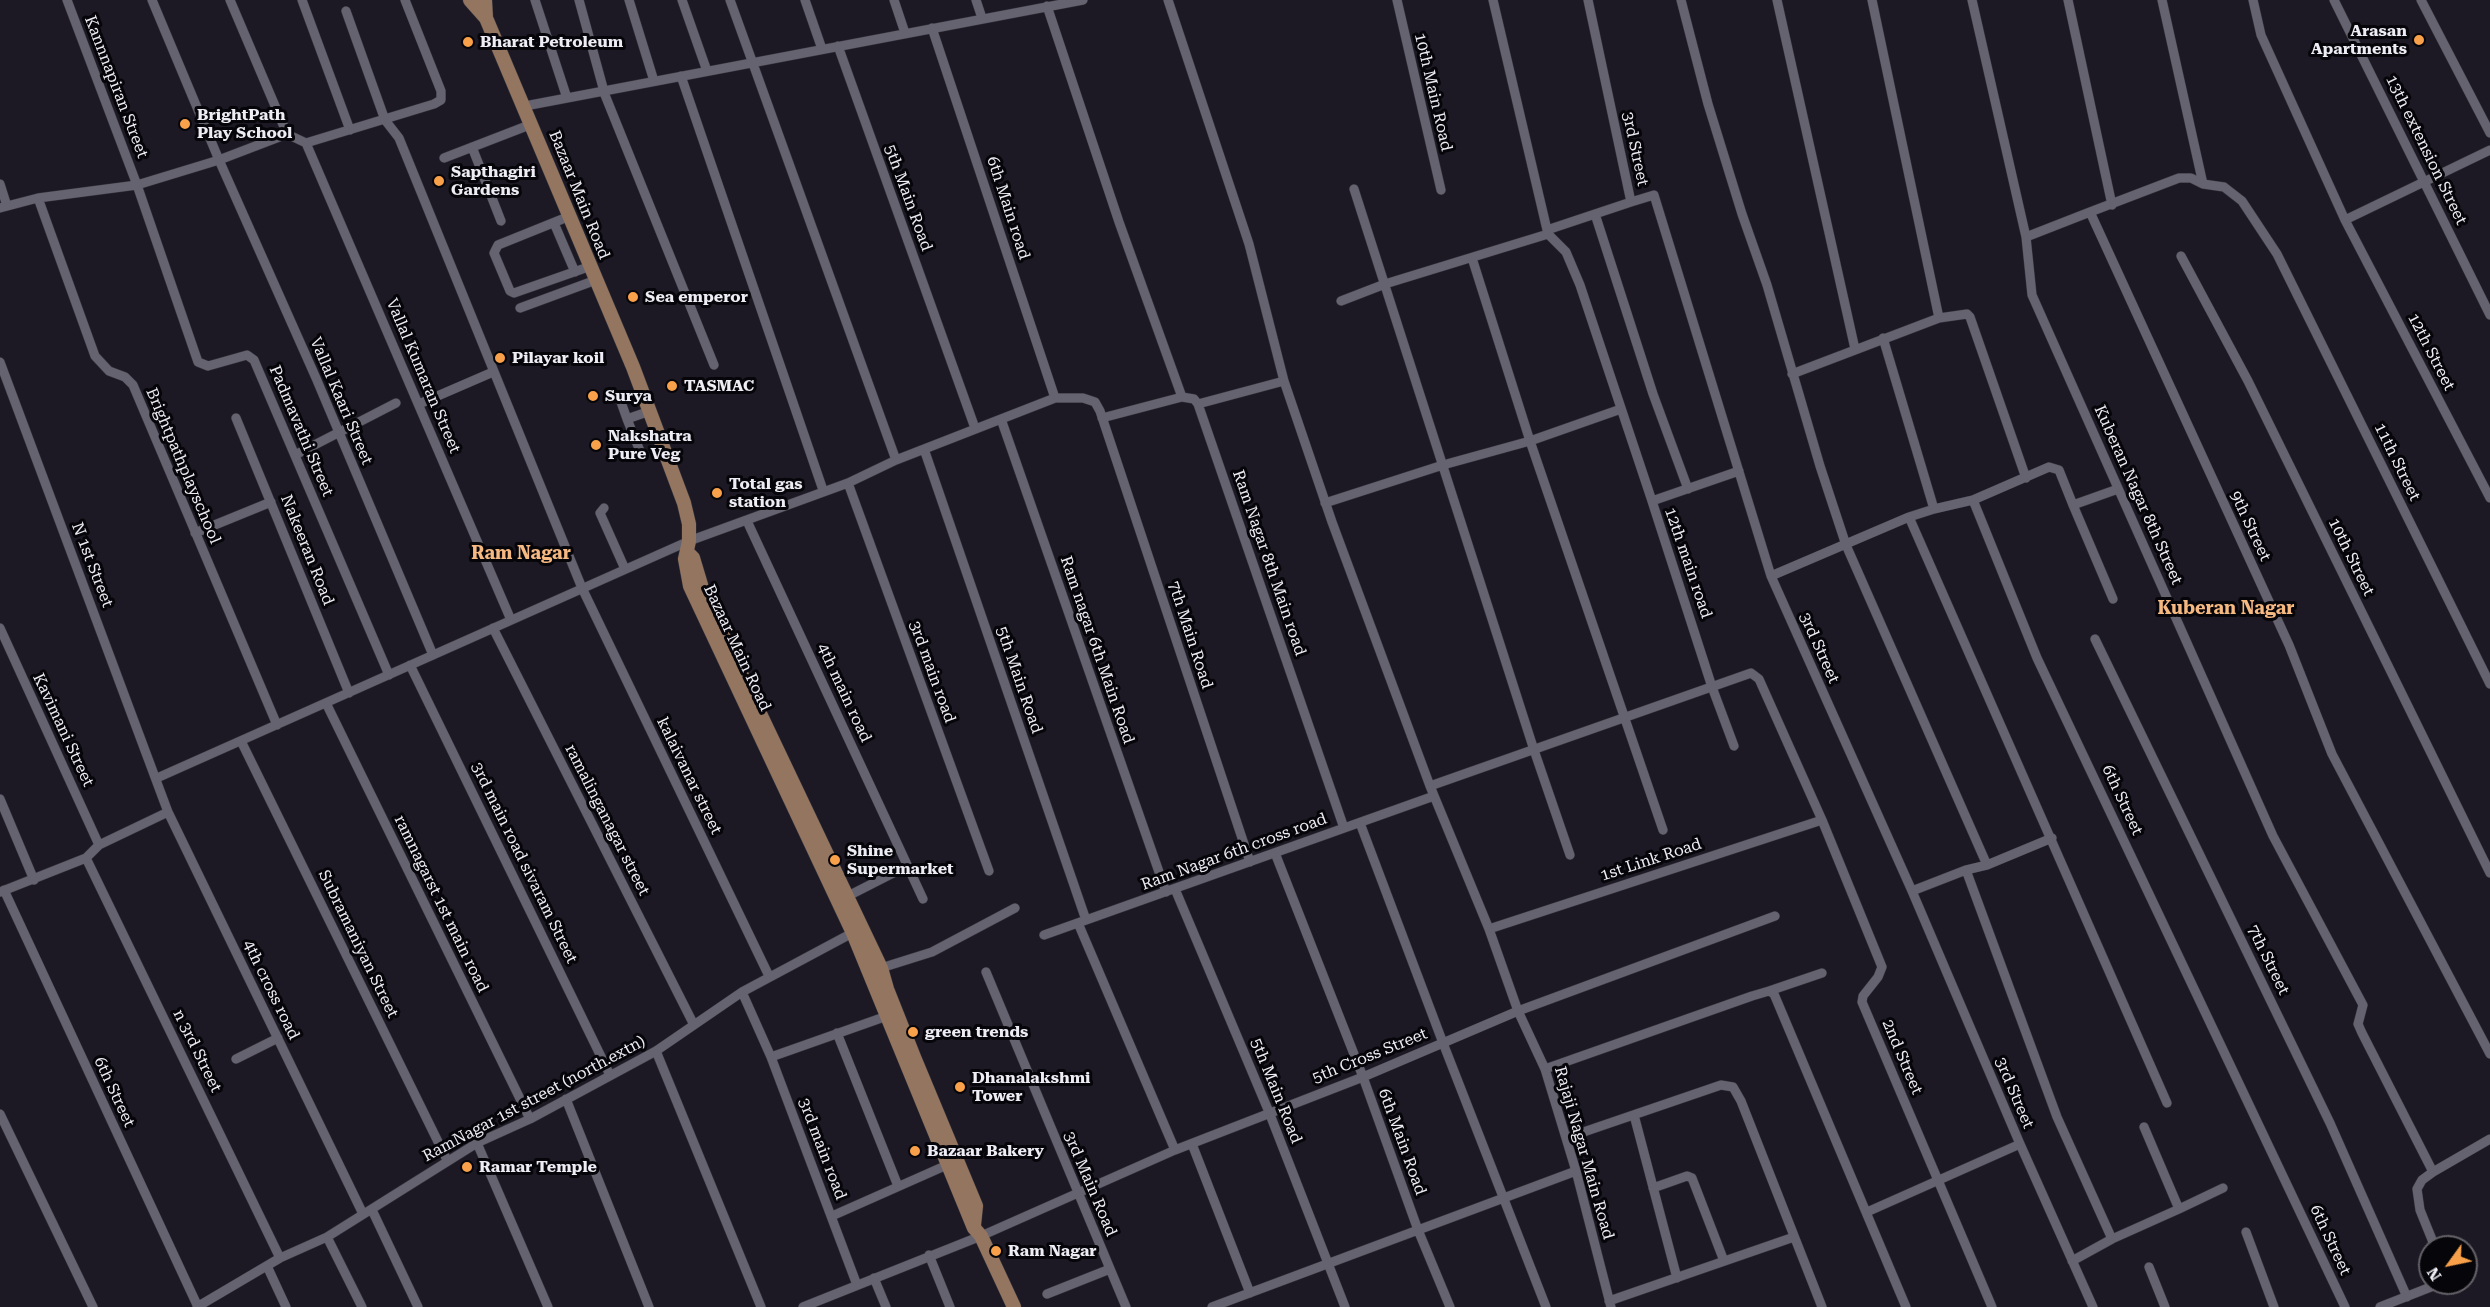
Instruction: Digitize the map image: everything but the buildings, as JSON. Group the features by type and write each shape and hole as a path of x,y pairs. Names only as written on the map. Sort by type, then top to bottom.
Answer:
{"main road":[{"path":"470,0 486,18"},
{"name":"Bazaar Main Road","path":"485,0 486,18 525,106 650,411 684,503 689,524 686,568 698,604 858,930"},
{"path":"688,546 705,598 848,896 887,1016 947,1165 1014,1307"},
{"path":"858,930 881,968 886,989 976,1206 978,1232"}],"street":[{"name":"Kannnapiran Street","path":"68,0 137,185"},
{"name":"Vallal Kaari Street","path":"152,0 433,655"},
{"path":"230,0 287,134 306,143 385,120 441,100 441,91 405,0"},
{"path":"302,0 350,130"},
{"path":"535,0 567,98"},
{"path":"579,0 604,91 714,365"},
{"path":"629,0 654,81"},
{"path":"682,0 707,71"},
{"path":"730,0 896,460"},
{"path":"805,0 822,49"},
{"path":"894,0 905,33"},
{"path":"976,0 982,18"},
{"path":"525,106 932,28 1044,4 1083,0"},
{"name":"Rajaji Nagar Main Road","path":"1168,0 1249,244 1284,381 1325,503 1430,786 1489,929 1518,1011 1545,1069 1576,1170 1610,1304"},
{"name":"10th Main Road","path":"1396,0 1441,190"},
{"path":"1493,0 1547,232 1566,252 1580,285 1652,501"},
{"name":"3rd Street","path":"1588,0 1631,202 1654,195 1771,576 1912,891 2092,1307"},
{"path":"1680,0 1708,104 1767,285 1792,374 1846,545 1987,865"},
{"path":"1777,0 1855,349"},
{"path":"1872,0 1939,318"},
{"name":"Kuberan Nagar 8th Street","path":"1971,0 2026,237 2032,296 2273,836 2363,1005 2358,1024 2362,1034 2433,1172"},
{"path":"2068,0 2112,205"},
{"path":"2162,0 2203,184"},
{"name":"12th Street","path":"2253,0 2261,34 2345,219 2490,498"},
{"name":"13th extension Street","path":"2334,0 2490,315"},
{"path":"2421,0 2490,133"},
{"path":"1044,4 1182,397"},
{"name":"kalaivanar street","path":"346,11 385,120 399,138 582,588 769,976"},
{"name":"6th Main road","path":"932,28 1055,398"},
{"name":"5th Main Road","path":"838,46 975,428"},
{"path":"681,76 823,490"},
{"path":"444,158 532,123"},
{"path":"0,184 3,207 38,198 137,185 219,160 287,134"},
{"name":"Vallal Kumaran Street","path":"306,143 511,620"},
{"path":"472,147 501,221"},
{"path":"2345,219 2490,150"},
{"path":"2026,237 2179,178 2191,178 2203,184"},
{"name":"11th Street","path":"2203,184 2224,187 2242,201 2277,255 2490,684"},
{"name":"Padmavathi Street","path":"137,185 198,362 208,366 248,355 251,357 388,675"},
{"path":"1354,189 1534,750 1570,855"},
{"name":"Brightpathplayschool","path":"38,198 95,356 109,371 124,377 133,385 277,725"},
{"path":"1341,301 1385,284 1472,258 1631,202"},
{"name":"9th Street","path":"2090,212 2289,645 2332,754 2490,1054"},
{"path":"1595,214 1653,394 1688,489"},
{"path":"570,216 498,245 494,253 510,291 514,293 574,272 593,272"},
{"path":"554,222 574,272"},
{"name":"10th Street","path":"2181,256 2248,381 2490,873"},
{"path":"1472,258 1530,441 1663,830"},
{"path":"520,303 593,272"},
{"path":"1792,374 1939,318 1961,313 1967,314 1970,317 2026,478"},
{"path":"1883,338 1934,509"},
{"name":"N 1st Street","path":"0,362 157,778"},
{"path":"419,404 493,372"},
{"path":"157,778 625,569 688,546 823,490 848,483 896,460 1055,398 1091,400 1097,405 1102,418 1182,397 1191,398 1198,404 1284,381"},
{"path":"621,402 640,451"},
{"path":"294,455 396,403"},
{"name":"Ram Nagar 8th Main road","path":"1198,404 1344,828"},
{"path":"1325,503 1443,465 1530,441 1621,410"},
{"path":"627,419 650,411"},
{"name":"Nakeeran Road","path":"236,418 349,693"},
{"name":"7th Main Road","path":"1102,418 1250,862"},
{"name":"Ram nagar 6th Main Road","path":"1001,419 1170,890"},
{"name":"5th Main Road","path":"924,449 1082,922 1175,1150"},
{"path":"1771,576 1909,518 1934,509 1973,500 2049,467 2054,467 2059,470 2113,599"},
{"name":"12th main road","path":"1734,746 1712,687 1652,501 1739,471"},
{"name":"3rd main road","path":"848,483 988,871"},
{"path":"2073,505 2118,489"},
{"name":"6th Street","path":"1973,500 2037,658 2345,1307"},
{"path":"195,533 271,502"},
{"path":"604,508 600,513 625,569"},
{"path":"1909,518 1981,686 2052,838 2167,1103"},
{"name":"4th main road","path":"747,521 922,899"},
{"name":"Kavimani Street","path":"0,628 99,845"},
{"name":"ramalinganagar street","path":"493,628 694,1025"},
{"name":"7th Street","path":"2096,639 2330,1124 2407,1297"},
{"name":"3rd main road sivaram Street","path":"410,665 610,1075"},
{"path":"1430,786 1751,673 1759,679 1822,820"},
{"name":"ramnagarst 1st main road","path":"326,703 530,1119"},
{"name":"Subramaniyan Street","path":"241,741 447,1160"},
{"name":"4th cross road","path":"157,778 168,812 278,1038 418,1307"},
{"name":"Ram Nagar 6th cross road","path":"1044,935 1434,796"},
{"path":"0,799 34,880"},
{"path":"2,891 86,858 99,845 168,812"},
{"name":"1st Link Road","path":"1489,929 1822,820"},
{"name":"2nd Street","path":"1822,820 1881,967 1878,976 1863,996 1862,1002 1992,1307"},
{"path":"1360,823 1546,1307"},
{"path":"1912,891 1966,870 1987,865 2052,838"},
{"name":"6th Main Road","path":"1275,853 1363,1077 1418,1230 1450,1307"},
{"name":"n 3rd Street","path":"86,858 280,1258"},
{"path":"848,896 907,866"},
{"path":"1966,870 2057,1117 2112,1239"},
{"name":"5th Main Road","path":"1170,890 1269,1112 1327,1264 1346,1307"},
{"name":"6th Street","path":"2,891 197,1307"},
{"path":"881,968 932,952 1015,908"},
{"name":"5th Cross Street","path":"803,1307 929,1256 978,1232 1078,1194 1175,1150 1363,1077 1518,1011 1775,916"},
{"name":"RamNagar 1st street (north.extn)","path":"197,1307 280,1258 327,1237 477,1143 530,1119 656,1051 742,992 858,930"},
{"name":"3rd Main Road","path":"986,972 1125,1307"},
{"path":"1545,1069 1822,973"},
{"path":"1769,991 1774,994 1906,1307"},
{"name":"3rd main road","path":"742,992 771,1057 857,1285"},
{"path":"771,1057 887,1016"},
{"path":"837,1033 898,1186"},
{"path":"236,1059 278,1038"},
{"path":"656,1051 761,1307"},
{"path":"1566,1138 1721,1085 1733,1087 1742,1101 1819,1306"},
{"path":"566,1099 650,1307"},
{"path":"0,1114 93,1307"},
{"path":"1634,1115 1677,1278"},
{"path":"2144,1127 2179,1209"},
{"path":"2430,1235 2420,1210 2417,1189 2422,1180 2490,1139"},
{"path":"477,1143 548,1307"},
{"path":"1192,1144 1250,1293"},
{"path":"1867,1212 2020,1144"},
{"path":"832,1216 947,1165"},
{"path":"1212,1307 1576,1170"},
{"path":"1653,1188 1687,1176 1692,1178 1724,1261"},
{"path":"2072,1260 2223,1188"},
{"path":"2246,1232 2274,1307"},
{"path":"327,1237 362,1307"},
{"path":"1610,1304 1794,1237"},
{"path":"929,1256 950,1307"},
{"path":"267,1266 286,1307"},
{"path":"2149,1267 2165,1307"},
{"path":"1047,1294 1110,1269"},
{"path":"874,1278 886,1307"},
{"path":"2379,1307 2418,1292"},
{"path":"1238,1297 1242,1307"}],"place":[{"name":"Arasan Apartments","path":"2419,40"},
{"name":"Bharat Petroleum","path":"468,42"},
{"name":"BrightPath Play School","path":"185,124"},
{"name":"Sapthagiri Gardens","path":"439,181"},
{"name":"Sea emperor","path":"633,297"},
{"name":"Pilayar koil","path":"500,358"},
{"name":"TASMAC","path":"672,386"},
{"name":"Surya","path":"593,396"},
{"name":"Nakshatra Pure Veg","path":"596,445"},
{"name":"Total gas station","path":"717,493"},
{"name":"Shine Supermarket","path":"835,860"},
{"name":"green trends","path":"913,1032"},
{"name":"Dhanalakshmi Tower","path":"960,1087"},
{"name":"Bazaar Bakery","path":"915,1151"},
{"name":"Ramar Temple","path":"467,1167"},
{"name":"Ram Nagar","path":"996,1251"}],"district":[{"name":"Ram Nagar","path":"521,554"},
{"name":"Kuberan Nagar","path":"2226,609"}]}
